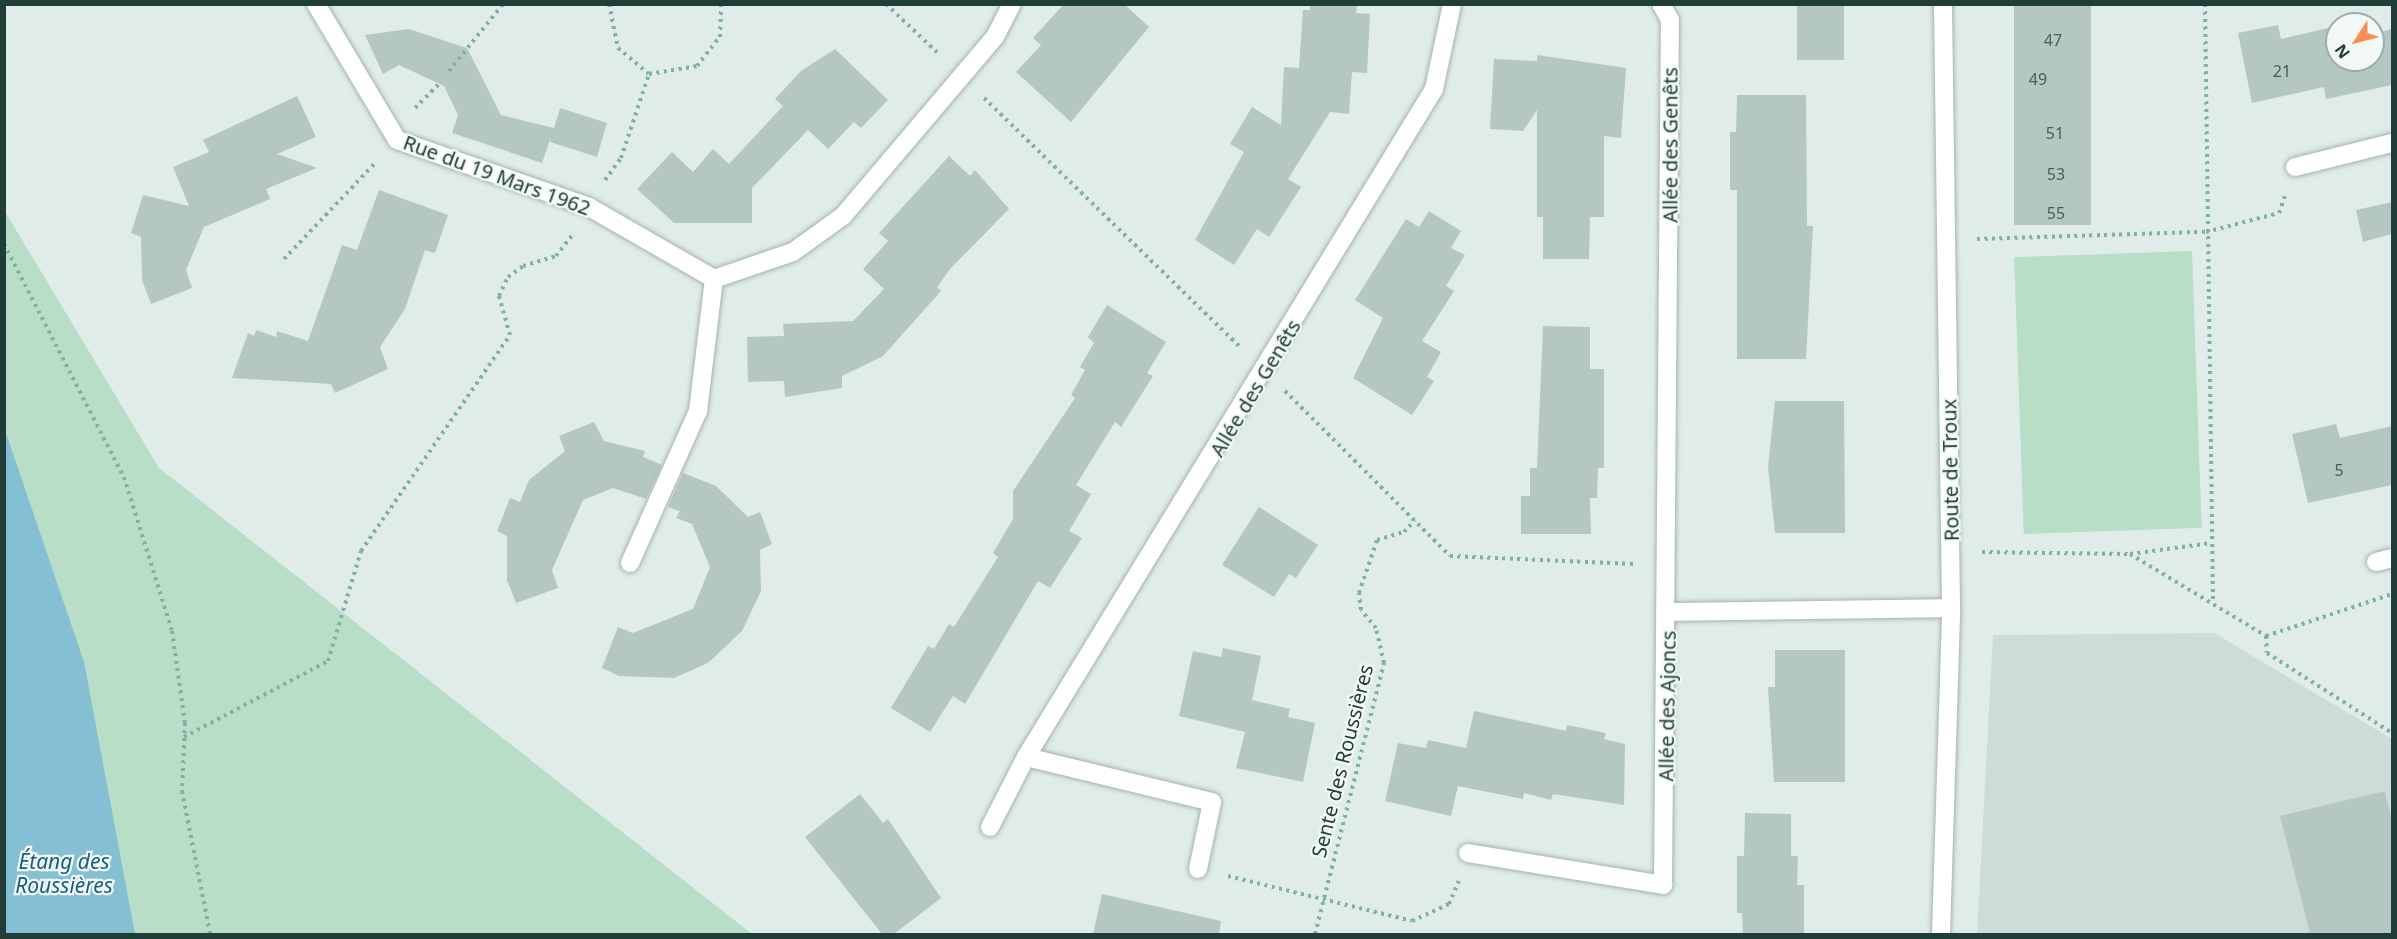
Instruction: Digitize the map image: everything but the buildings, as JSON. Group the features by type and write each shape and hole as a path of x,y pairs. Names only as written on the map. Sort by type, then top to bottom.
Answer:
{"street":[{"name":"Rue du 19 Mars 1962","path":"316,4 397,140 589,207 714,279"},
{"path":"630,563 698,411 714,279 793,252 843,216 995,37 1012,4"},
{"name":"Allée des Genêts","path":"990,827 1026,757 1434,89 1452,4"},
{"name":"Allée des Genêts","path":"1661,4 1670,20 1669,612"},
{"name":"Route de Troux","path":"1941,934 1951,608 1943,4"},
{"path":"2295,167 2392,143"},
{"name":"Allée des Ajoncs","path":"1469,853 1662,885 1669,612 1951,608"},
{"path":"1026,757 1212,802 1198,869"}],"path":[{"path":"449,71 503,4"},
{"path":"609,4 618,48 649,74 697,66 720,37 722,4"},
{"path":"2205,4 2206,232 2213,603"},
{"path":"184,737 328,661 361,551 510,335 499,296 508,277 523,266 556,256 621,158 649,74"},
{"path":"284,259 397,140 410,112 440,83"},
{"path":"1947,240 2206,232 2279,213 2295,167"},
{"path":"4,244 124,477 176,651 184,737 182,791 210,934"},
{"name":"Sente des Roussières","path":"1315,934 1384,663 1376,628 1361,610 1359,593 1377,540 1404,532 1415,520"},
{"path":"1982,552 2130,554 2211,543"},
{"path":"2130,554 2266,636"},
{"path":"2266,636 2392,594"},
{"path":"2266,636 2267,653 2392,732"},
{"path":"1198,869 1324,897 1412,921 1449,904 1469,853"}],"shaded area":[{"path":"2214,633 2392,739 2392,934 1977,934 1993,635"}],"green space":[{"path":"4,210 159,468 752,934 5,934"},
{"path":"2192,251 2202,528 2024,534 2014,257"}],"water":[{"name":"Étang des Roussières","path":"5,430 84,662 135,934 5,934"}]}
